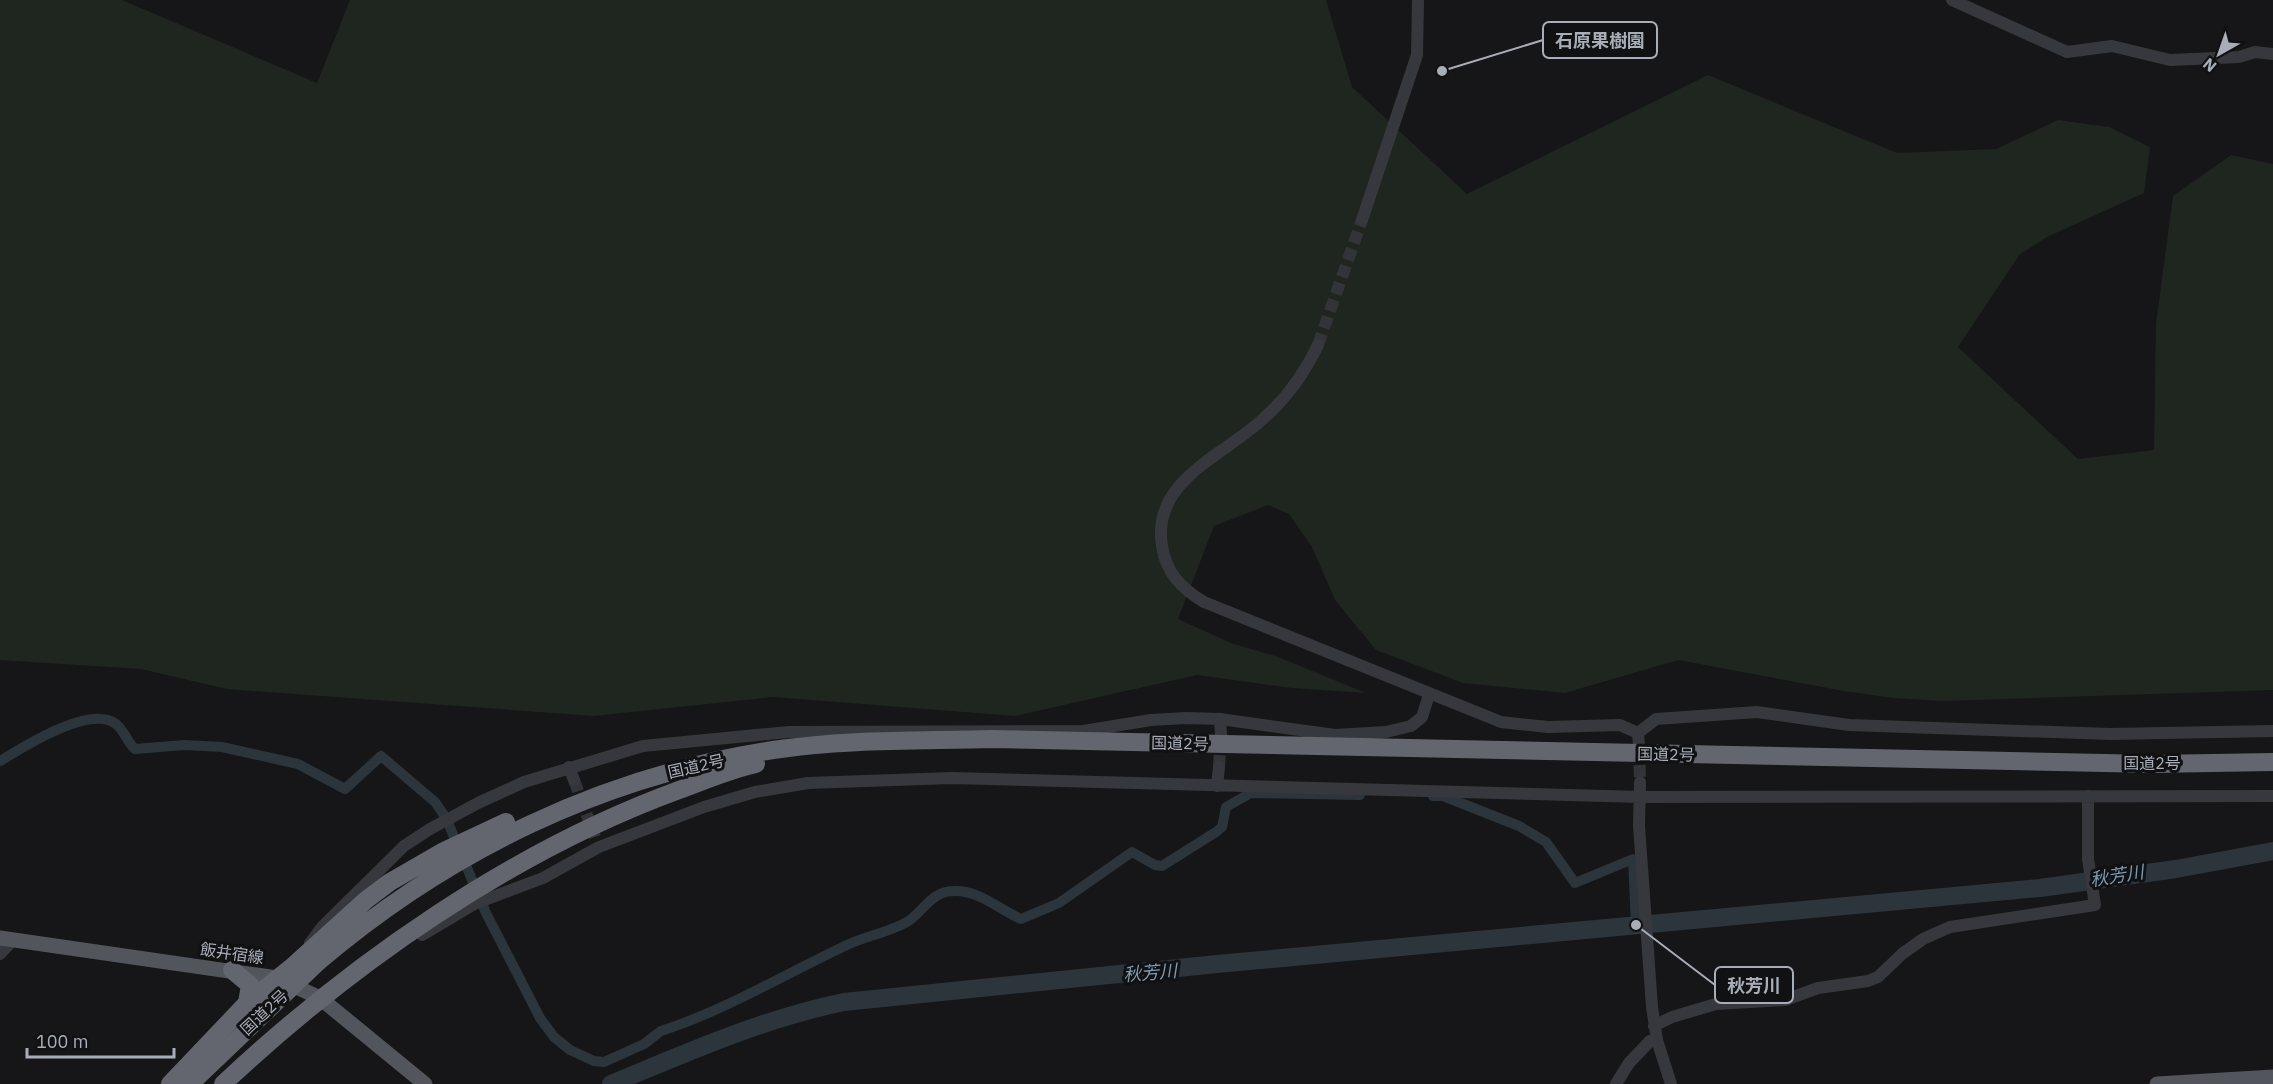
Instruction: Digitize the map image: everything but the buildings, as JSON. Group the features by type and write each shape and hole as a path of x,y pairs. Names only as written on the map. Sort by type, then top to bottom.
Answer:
{"highway":[{"name":"国道2号","path":"188,1076 318,962 445,859 471,845 634,781 729,758 833,744 991,739 2140,764 2273,762"},
{"path":"224,1084 320,998 399,942 494,888 574,834 659,797 737,768 833,744"},
{"path":"170,1084 188,1076 248,1003 294,966 366,900 445,859"},
{"path":"232,970 250,985 248,1003"}],"main road":[{"name":"飯井宿線","path":"7,939 277,978 320,998 425,1084"},
{"path":"2157,1084 2273,1077"}],"street":[{"path":"1362,220 1417,55 1418,0"},
{"path":"1952,0 2067,52 2112,46 2170,60 2239,57 2255,52 2273,54"},
{"path":"1318,345 1307,368 1279,404 1237,441 1193,471 1171,495 1161,523 1163,555 1178,583 1204,602 1429,695 1502,722 1548,727 1620,725 1638,739 1656,719 1757,712 1849,724 1908,727 2109,734 2273,731"},
{"path":"294,966 322,927 404,846 430,829 524,782 570,767 667,742 789,732 1083,731 1151,720 1220,719 1335,735 1386,732 1411,726 1422,717 1429,695"},
{"path":"1220,719 1221,735"},
{"path":"570,767 574,780"},
{"path":"1217,786 1219,767"},
{"path":"494,888 543,878 597,842 755,792 808,783 952,778 1641,797 2273,796"},
{"path":"1640,782 1639,826 1654,1026 1671,1084"},
{"path":"1654,1026 1672,1017 1716,1004 1785,1000 1818,988 1868,981 1878,977 1923,939 1950,927 2095,905 2088,858 2088,796"},
{"path":"0,954 7,939"},
{"path":"1616,1084 1629,1064 1650,1041 1657,1040"},
{"path":"188,1076 203,1084"}],"shaded area":[{"path":"0,0 122,0 317,83 350,0 1326,0 1352,87 1467,194 1708,75 1897,153 1996,149 2058,120 2109,127 2150,147 2144,193 2047,237 2020,254 1958,347 2078,459 2154,450 2156,324 2173,196 2231,155 2273,164 2273,690 1942,701 1893,698 1844,691 1678,660 1565,693 1463,683 1376,650 1335,600 1312,547 1289,514 1268,505 1214,526 1178,619 1231,643 1278,657 1366,693 1292,688 1197,675 1015,716 773,697 594,716 227,689 141,669 0,660"}],"waterway":[{"path":"0,761 24,746 74,723 90,719 104,719 116,724 135,749 184,745 222,747 298,764 345,789 381,756 435,802 444,815"},
{"path":"449,825 486,913 540,1018 554,1037 570,1050 594,1061 604,1062 644,1044 661,1031 709,1013 847,945 904,924 941,894 955,891 973,894 1021,919 1059,903 1132,852 1155,865 1162,866 1216,832 1222,827 1226,807 1251,793 1360,795"},
{"path":"1433,796 1443,796 1519,826 1546,842 1575,883 1633,859 1636,925"},
{"name":"秋芳川","path":"611,1084 697,1048 755,1027 844,1002 1217,964 2040,888 2176,869 2273,851"}],"tunnel":[{"path":"1318,345 1362,220"},
{"path":"1219,767 1221,736"},
{"path":"1639,747 1640,782"},
{"path":"574,780 595,837"}],"place":[{"name":"石原果樹園","path":"1442,71"},
{"name":"秋芳川","path":"1636,925"}]}
